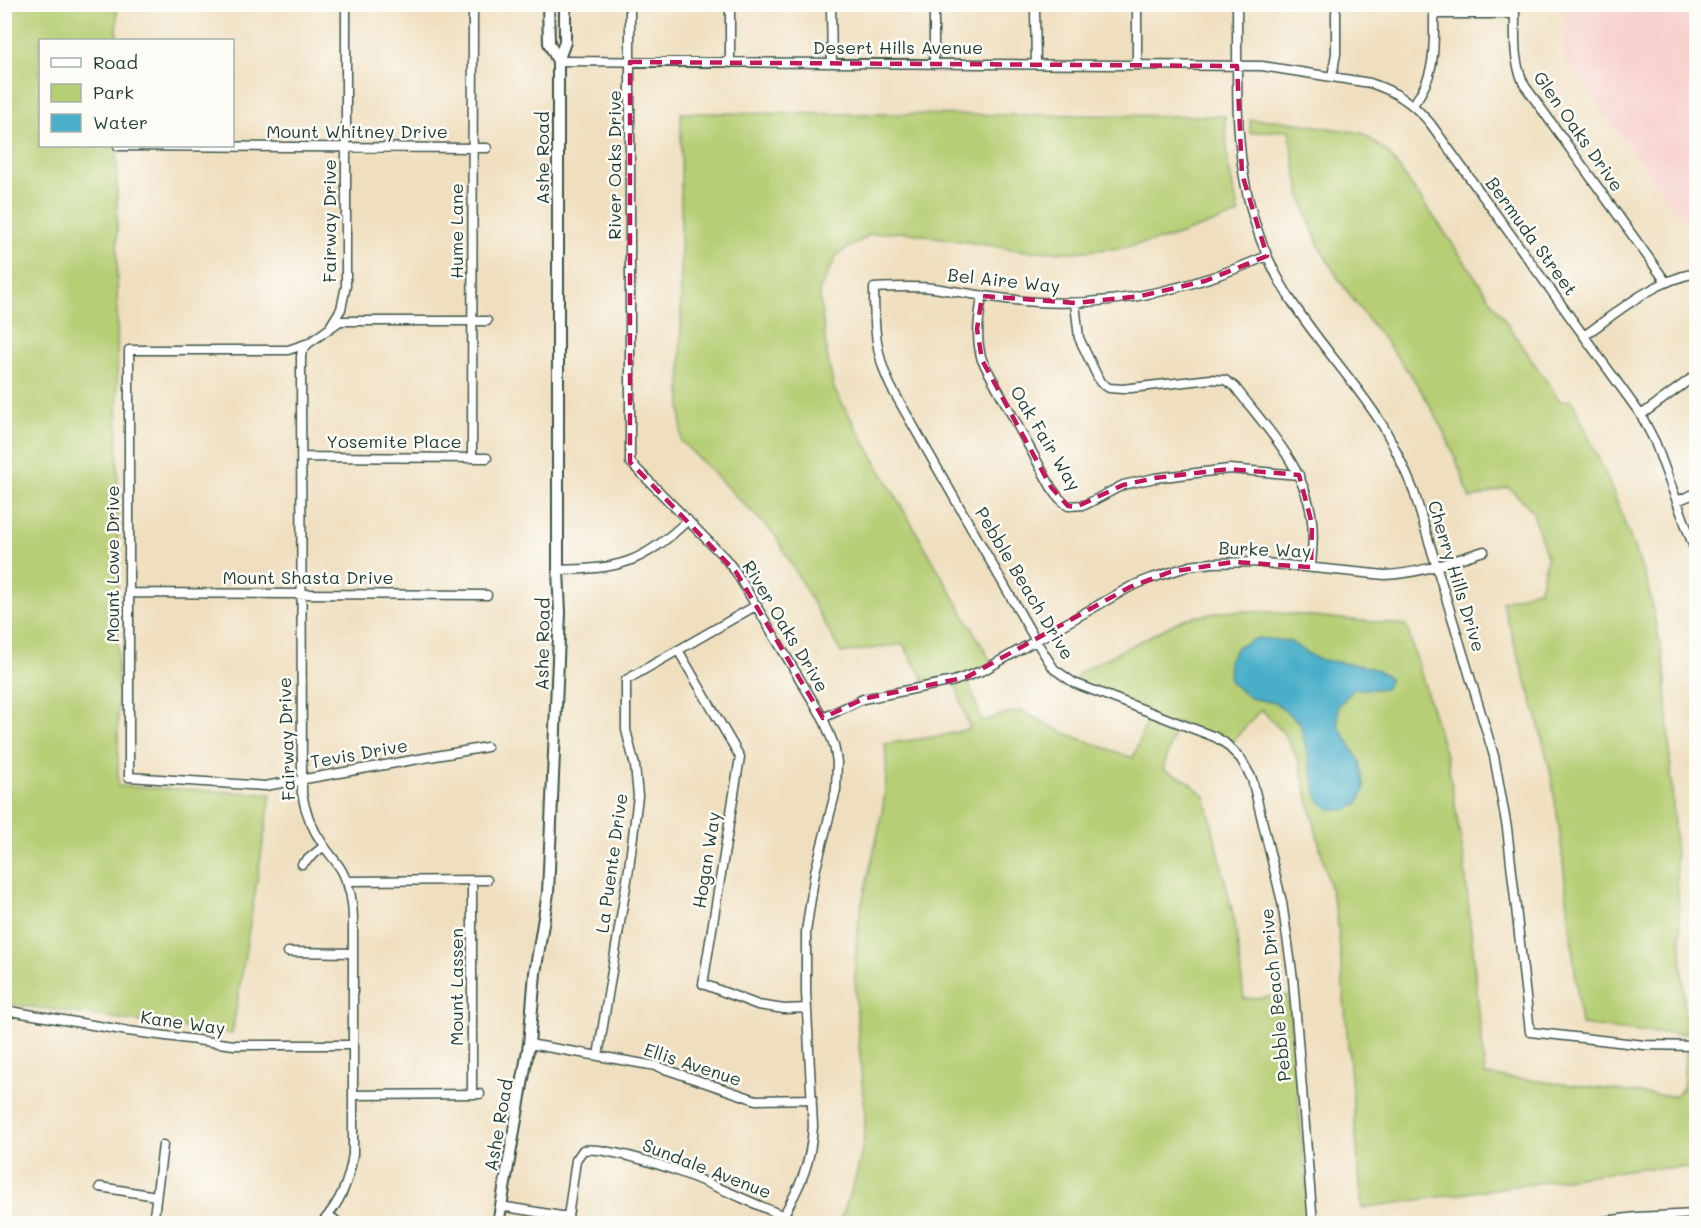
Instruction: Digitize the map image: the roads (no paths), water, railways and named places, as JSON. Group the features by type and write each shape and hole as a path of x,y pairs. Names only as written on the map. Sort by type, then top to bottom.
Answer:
{"street":[{"name":"Fairway Drive","path":"330,327 341,309 346,286 346,4"},
{"name":"Hume Lane","path":"472,458 473,4"},
{"name":"Ashe Road","path":"548,4 549,43 558,61"},
{"name":"Ashe Road","path":"498,1224 529,1044 535,973 548,892 560,613 558,570 558,61 565,42 565,4"},
{"name":"Cherry Hills Drive","path":"1237,4 1237,126 1242,174 1254,222 1267,256 1288,296 1369,406 1391,440 1414,492 1485,721 1502,792 1530,1032 1644,1045 1696,1047"},
{"path":"730,6 730,63"},
{"name":"River Oaks Drive","path":"630,7 630,462 736,572 823,718 834,746 837,777 810,902 805,962 813,1126 809,1161 799,1188 783,1216"},
{"path":"831,8 832,63"},
{"path":"934,9 934,64"},
{"path":"1035,9 1036,64"},
{"path":"1137,9 1137,65"},
{"path":"1332,77 1336,53 1336,12"},
{"name":"Glen Oaks Drive","path":"1413,105 1427,84 1431,72 1434,49 1434,14 1515,14 1515,56 1525,86 1666,282"},
{"name":"Desert Hills Avenue","path":"558,61 1237,66"},
{"name":"Bermuda Street","path":"1237,66 1262,66 1382,87 1413,105 1430,123 1641,415 1655,442 1696,553"},
{"name":"Mount Whitney Drive","path":"234,147 487,148"},
{"name":"Bel Aire Way","path":"874,288 933,288 1040,303 1075,303 1173,290 1236,270 1267,256"},
{"path":"1584,336 1641,295 1666,282 1696,273"},
{"name":"Pebble Beach Drive","path":"874,288 874,332 887,379 1054,669 1069,680 1215,737 1234,750 1248,769 1275,870 1288,942 1312,1224"},
{"name":"Oak Fair Way","path":"982,296 977,329 982,360 1051,487 1068,506 1085,505 1123,485 1155,478 1229,470 1299,475"},
{"path":"1075,303 1079,338 1100,382 1110,387 1122,388 1211,379 1225,380 1235,387 1288,455 1306,491 1312,524 1311,567"},
{"path":"309,343 340,321 487,321"},
{"name":"Fairway Drive","path":"309,343 302,351 301,357 302,793 308,818 346,880 353,910 353,1154 351,1169 342,1195 321,1224"},
{"name":"Mount Lowe Drive","path":"129,777 129,351 277,351 299,348 309,343"},
{"path":"1641,415 1696,375"},
{"name":"Yosemite Place","path":"301,457 487,458"},
{"path":"1677,501 1696,493"},
{"path":"558,570 598,569 628,562 656,548 688,520"},
{"name":"Burke Way","path":"823,718 863,699 928,687 984,670 1130,588 1190,566 1233,562 1385,575 1414,572 1484,551"},
{"name":"Mount Shasta Drive","path":"129,593 487,595"},
{"name":"La Puente Drive","path":"598,1056 629,867 638,796 635,766 626,730 626,680 757,605"},
{"name":"Hogan Way","path":"678,650 740,757 703,984 758,1005 784,1009 807,1008"},
{"name":"Tevis Drive","path":"129,777 266,786 487,747"},
{"path":"302,864 324,846"},
{"path":"346,880 487,880"},
{"name":"Mount Lassen","path":"353,1095 476,1094 472,880"},
{"path":"288,952 353,952"},
{"name":"Kane Way","path":"7,1014 234,1045 353,1045"},
{"name":"Ellis Avenue","path":"529,1044 656,1066 756,1100 812,1099"},
{"path":"153,1224 163,1145"},
{"name":"Sundale Avenue","path":"567,1220 576,1160 583,1150 591,1149 629,1156 676,1170 804,1224"},
{"path":"100,1187 156,1196"},
{"path":"500,1206 567,1220"},
{"path":"1582,1224 1696,1214"},
{"path":"329,1215 340,1224"},
{"name":"Sundale Avenue","path":"783,1216 794,1224"}],"water":[{"path":"1258,638 1289,641 1317,659 1369,667 1386,675 1390,680 1385,689 1354,689 1338,706 1338,725 1360,762 1365,789 1357,805 1345,810 1329,809 1318,799 1300,723 1275,703 1250,698 1230,682 1228,661 1238,646"}]}
